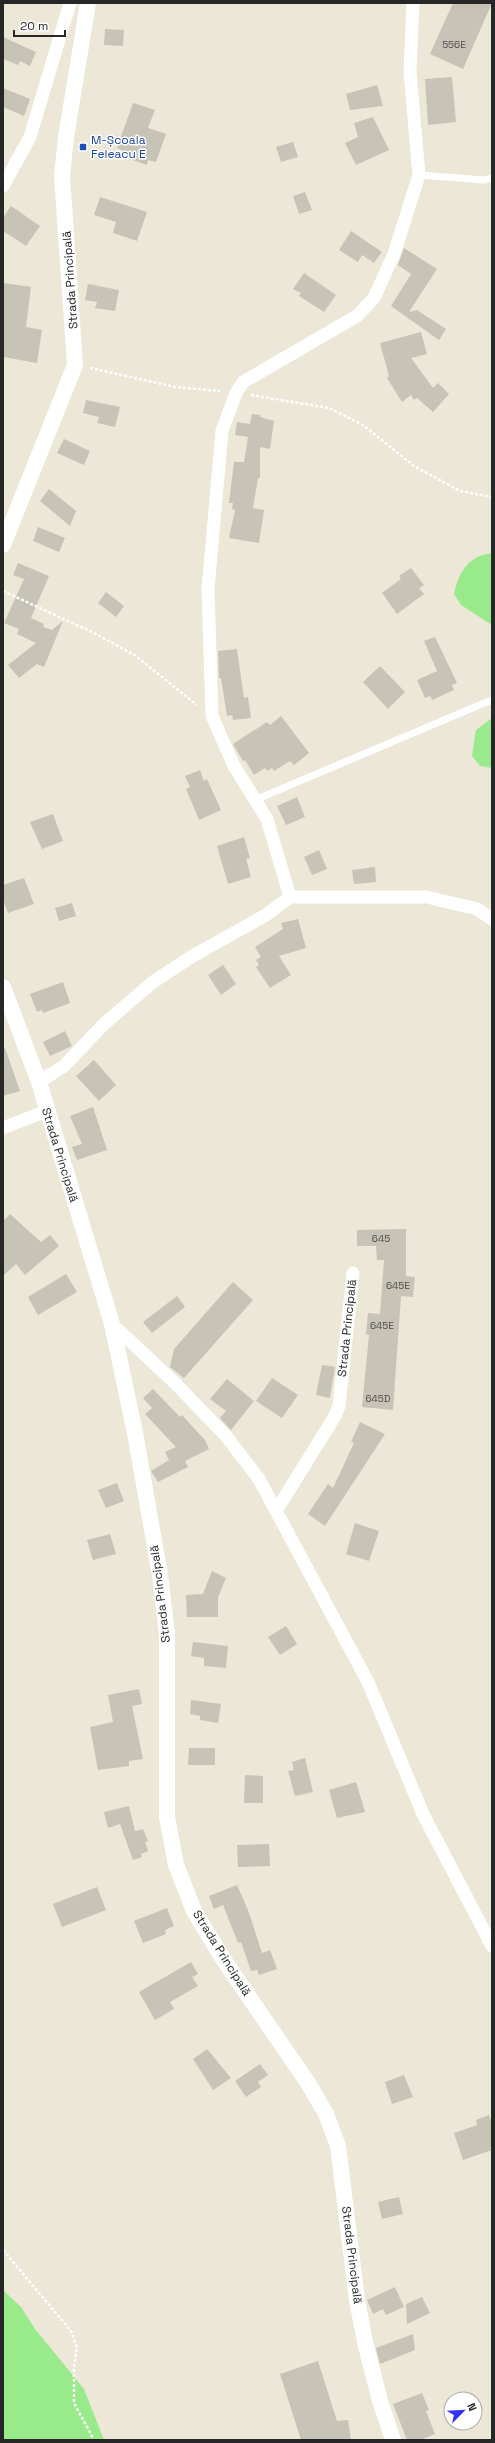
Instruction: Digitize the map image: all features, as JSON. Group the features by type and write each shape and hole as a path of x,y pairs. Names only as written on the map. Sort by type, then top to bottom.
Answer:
{"street":[{"path":"3,186 30,137 70,3"},
{"name":"Strada Principală","path":"3,545 75,365 62,176 66,137 88,3"},
{"path":"290,897 267,819 234,766 212,716 208,589 222,431 236,393 243,382 357,316 374,298 394,254 418,176 410,72 413,3"},
{"path":"39,1082 64,1066 104,1024 153,982 191,957 266,915 290,897 427,896 477,908 492,919"},
{"name":"Strada Principală","path":"3,987 39,1082 46,1111 112,1324 135,1432 160,1576 167,1634 168,1817 176,1865 194,1912 225,1962 308,2083 326,2114 338,2146 357,2300 365,2342 380,2401 393,2440"},
{"path":"3,1128 46,1111"},
{"name":"Strada Principală","path":"276,1511 335,1416 339,1406 353,1272"},
{"name":"Strada Principală","path":"112,1324 174,1383 226,1436 260,1479 368,1682 423,1814 492,1946"}],"lane":[{"path":"418,176 484,180 492,178"},
{"path":"255,800 489,701"}],"path":[{"path":"75,365 175,387 274,397 329,408 363,424 414,466 460,491 492,497"},
{"path":"3,591 94,632 136,656 212,716"},
{"path":"3,2250 71,2331 77,2348 74,2367 74,2403 94,2440"}],"green space":[{"path":"492,553 492,625 461,605 454,594 462,572 466,566 477,558"},
{"path":"492,718 492,768 480,766 472,756 476,730"},
{"path":"3,2290 21,2307 35,2329 84,2389 104,2440 3,2440"}],"building":[{"path":"453,3 492,3 463,69 430,54"},
{"path":"105,29 124,30 123,46 104,45"},
{"path":"3,37 36,52 30,66 20,61 18,65 3,59"},
{"path":"452,77 456,122 428,125 425,79"},
{"path":"377,85 383,106 350,110 346,94"},
{"path":"3,88 30,99 24,116 3,107"},
{"path":"133,103 155,110 148,128 166,134 156,162 148,160 147,165 124,157 126,152 117,148"},
{"path":"373,117 389,150 356,165 345,143 358,137 354,123"},
{"path":"293,142 298,157 281,162 276,147"},
{"path":"305,192 312,210 299,214 293,196"},
{"path":"100,197 147,212 137,241 113,233 116,222 94,215"},
{"path":"11,206 40,226 26,246 3,231 3,218"},
{"path":"351,231 382,252 374,263 362,255 358,262 339,250"},
{"path":"404,248 437,269 409,312 417,310 446,329 439,340 391,306 411,274 398,265"},
{"path":"304,273 336,295 324,312 299,296 301,293 293,289"},
{"path":"3,283 31,287 26,327 42,330 37,363 3,357"},
{"path":"88,284 119,290 115,311 95,308 97,302 85,300"},
{"path":"421,332 427,354 411,358 433,388 438,383 449,394 433,412 417,398 414,400 411,395 402,402 387,378 389,376 380,343"},
{"path":"86,400 120,407 115,427 97,423 99,417 83,413"},
{"path":"252,414 260,415 260,417 274,421 270,449 260,447 260,478 258,478 253,508 264,510 259,543 229,538 235,510 232,509 233,503 229,503 234,462 244,462 248,437 235,435 237,422 250,424"},
{"path":"64,439 90,451 84,465 57,453"},
{"path":"49,489 76,511 70,526 40,501"},
{"path":"38,527 65,538 59,552 33,541"},
{"path":"18,563 49,576 31,618 44,624 43,627 52,630 63,621 44,667 37,664 19,678 8,665 36,643 17,634 19,629 4,623 24,579 13,575"},
{"path":"411,568 424,585 419,588 424,594 397,614 382,593 401,579 399,576"},
{"path":"106,592 124,606 116,617 98,603"},
{"path":"435,637 457,683 452,685 454,690 432,700 430,696 425,698 417,680 437,671 424,641"},
{"path":"237,649 244,698 248,697 251,718 233,720 232,715 227,716 221,678 219,678 218,651"},
{"path":"380,666 405,692 388,709 363,682"},
{"path":"281,716 309,753 294,765 290,761 274,771 272,768 267,771 265,768 254,775 245,760 243,761 233,744 267,722 270,725"},
{"path":"200,770 204,781 207,779 221,810 199,820 186,789 190,787 185,776"},
{"path":"297,797 305,817 286,825 277,806"},
{"path":"53,814 63,841 42,849 30,822"},
{"path":"244,837 250,858 246,859 251,877 228,884 217,846"},
{"path":"319,850 327,869 312,875 304,857"},
{"path":"375,867 376,882 354,884 352,870"},
{"path":"24,878 34,904 8,913 3,899 3,885"},
{"path":"72,903 76,916 59,921 55,908"},
{"path":"298,919 306,948 279,956 291,975 270,988 256,967 259,965 256,960 261,957 255,947 283,929 281,923"},
{"path":"223,965 236,984 221,995 208,975"},
{"path":"63,982 70,1003 43,1013 42,1010 37,1012 30,994"},
{"path":"65,1031 72,1046 50,1056 43,1042"},
{"path":"3,1048 5,1048 20,1091 3,1096"},
{"path":"94,1060 116,1085 99,1101 76,1076"},
{"path":"93,1107 107,1150 77,1160 72,1147 82,1144 70,1116"},
{"path":"10,1214 41,1242 50,1235 59,1246 25,1275 16,1264 3,1276 3,1221"},
{"path":"406,1229 406,1276 415,1277 413,1297 401,1296 393,1410 362,1407 369,1335 366,1334 368,1313 380,1314 384,1260 377,1260 376,1246 357,1246 357,1230"},
{"path":"66,1274 77,1292 38,1315 28,1297"},
{"path":"233,1282 253,1300 184,1378 170,1367 174,1349"},
{"path":"177,1296 185,1307 152,1333 143,1322"},
{"path":"322,1365 335,1367 330,1398 316,1395"},
{"path":"272,1378 298,1395 282,1418 256,1401"},
{"path":"227,1379 254,1401 231,1430 220,1418 226,1411 210,1399"},
{"path":"153,1389 180,1417 182,1415 205,1440 209,1449 185,1461 188,1467 158,1482 151,1471 169,1460 165,1452 176,1447 145,1414 152,1408 143,1398"},
{"path":"360,1422 385,1434 325,1526 308,1514 328,1484 333,1488 354,1443 351,1442"},
{"path":"117,1483 124,1501 106,1508 98,1490"},
{"path":"355,1523 379,1531 369,1561 346,1554"},
{"path":"110,1534 116,1554 93,1560 87,1540"},
{"path":"212,1571 226,1578 218,1597 218,1617 187,1617 186,1595 203,1594"},
{"path":"286,1626 297,1644 280,1655 268,1637"},
{"path":"193,1642 228,1646 226,1668 204,1666 204,1658 191,1656"},
{"path":"139,1689 142,1704 132,1706 143,1759 129,1761 129,1766 98,1770 90,1727 113,1722 108,1695"},
{"path":"191,1700 221,1704 218,1723 200,1720 200,1716 190,1714"},
{"path":"189,1748 215,1748 215,1765 188,1765"},
{"path":"305,1758 313,1792 295,1796 288,1771 294,1770 292,1762"},
{"path":"245,1775 263,1776 263,1803 244,1803"},
{"path":"356,1782 365,1812 337,1818 329,1790"},
{"path":"129,1806 135,1831 143,1829 148,1841 145,1842 148,1851 141,1854 142,1857 133,1860 120,1824 108,1828 104,1812"},
{"path":"269,1844 270,1866 238,1867 237,1845"},
{"path":"237,1885 248,1910 262,1953 270,1950 277,1969 259,1975 257,1970 251,1971 241,1942 238,1943 223,1905 214,1909 209,1896"},
{"path":"97,1887 106,1910 62,1927 53,1904"},
{"path":"167,1908 174,1926 165,1930 166,1934 143,1943 134,1921"},
{"path":"191,1962 198,1974 192,1977 198,1986 170,2002 174,2009 155,2020 139,1992"},
{"path":"207,2049 231,2078 213,2090 193,2059"},
{"path":"260,2064 268,2075 258,2082 261,2087 246,2097 235,2081"},
{"path":"404,2075 413,2097 392,2104 385,2082"},
{"path":"489,2115 492,2123 492,2150 463,2160 454,2133 477,2125 476,2120"},
{"path":"399,2197 403,2214 382,2219 378,2202"},
{"path":"395,2287 404,2307 386,2315 383,2309 373,2314 367,2300"},
{"path":"422,2297 430,2313 407,2324 406,2304"},
{"path":"413,2334 415,2350 380,2364 376,2348"},
{"path":"318,2361 337,2421 348,2420 351,2440 301,2440 280,2374"},
{"path":"422,2393 429,2410 426,2411 435,2434 420,2440 407,2440 393,2404"}],"place":[{"name":"M-Școala Feleacu E","path":"83,147"}]}
